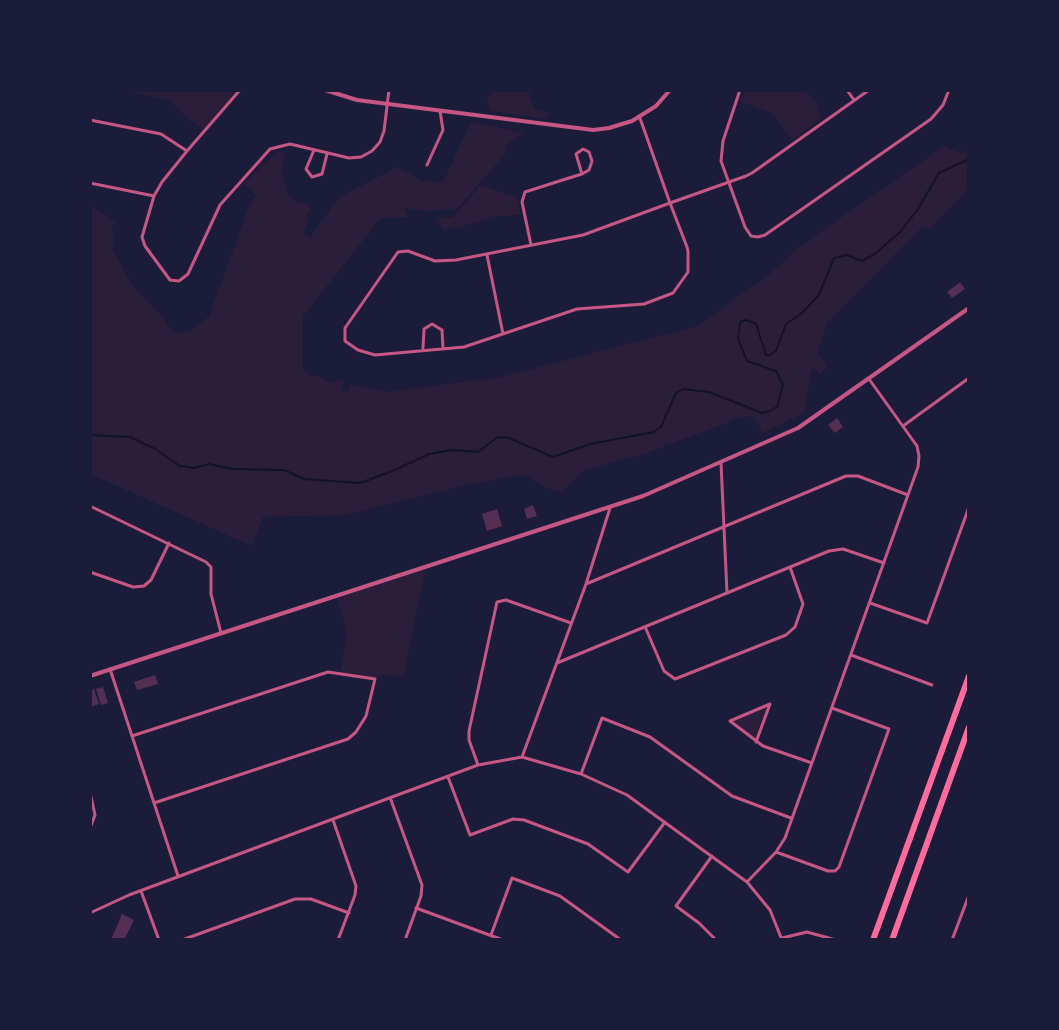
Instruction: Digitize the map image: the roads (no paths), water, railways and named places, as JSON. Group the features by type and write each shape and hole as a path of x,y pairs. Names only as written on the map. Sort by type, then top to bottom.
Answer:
{"highway":[{"path":"873,940 969,676"},
{"path":"892,940 969,727"}],"street":[{"path":"240,90 187,151 154,196 142,232 143,241 167,278 179,281 188,274 220,205 265,152 285,145 349,158 361,157 372,151 383,136 389,90"},
{"path":"325,90 347,98 585,130 617,126 639,116 656,106 670,90"},
{"path":"578,90 603,90"},
{"path":"740,90 721,152 722,166 746,231 754,237 765,235 931,119 943,105 949,90"},
{"path":"847,90 854,100"},
{"path":"639,116 670,203 687,247 689,262 685,278 673,293 635,306 577,309 469,347 388,355 364,353 347,343 344,331 398,252 408,251 440,261 574,238 670,203 728,182 756,170 869,90"},
{"path":"427,165 443,130 440,111"},
{"path":"90,120 161,134 187,151"},
{"path":"531,245 522,202 525,192 582,174 591,168 593,163 589,152 583,149 576,154 582,174"},
{"path":"314,150 306,169 312,177 322,174 327,154"},
{"path":"90,183 154,196"},
{"path":"487,255 504,335"},
{"path":"90,676 610,508 721,463 798,428 969,308"},
{"path":"423,350 422,332 429,324 442,330 443,348"},
{"path":"903,426 969,378"},
{"path":"747,882 785,838 918,467 917,446 869,379"},
{"path":"721,463 727,593"},
{"path":"586,584 846,476 858,476 908,495"},
{"path":"90,506 202,559 211,567 211,594 221,633"},
{"path":"869,603 927,623 969,507"},
{"path":"522,757 586,584 610,508"},
{"path":"90,572 133,587 144,586 151,580 169,543"},
{"path":"557,663 834,549 884,563"},
{"path":"646,627 664,671 671,678 682,678 793,630 803,601 790,567"},
{"path":"478,765 469,731 497,602 506,600 571,623"},
{"path":"851,655 932,685"},
{"path":"110,669 178,876"},
{"path":"132,736 328,672 375,679 366,716 348,739 154,803"},
{"path":"756,742 770,704 730,721 756,742 812,763"},
{"path":"776,852 828,871 839,867 889,729 832,708"},
{"path":"581,774 602,718 650,737 732,796 792,819"},
{"path":"90,913 178,876 478,765 522,757 581,774 621,792 665,822 747,882 766,904 782,939 807,932 836,940"},
{"path":"448,777 470,835 513,819 524,820 584,842 628,872 665,822"},
{"path":"90,792 95,815 90,828"},
{"path":"390,799 422,885 405,940"},
{"path":"333,820 356,886 338,940"},
{"path":"712,856 676,906 716,940"},
{"path":"491,935 512,878 560,896 621,940"},
{"path":"141,891 159,940"},
{"path":"952,940 969,895"},
{"path":"182,940 295,899 311,899 349,913"},
{"path":"416,908 503,940"},
{"path":"962,914 969,917"}],"waterway":[{"path":"90,435 130,437 180,466 194,468 209,464 232,469 284,470 304,479 360,483 429,454 452,450 478,452 498,437 509,438 553,457 590,444 654,432 661,427 676,393 683,389 709,392 762,413 770,411 777,407 783,385 776,371 747,361 738,339 740,322 747,320 756,324 766,355 776,351 786,324 819,295 834,258 847,255 862,261 875,254 900,232 939,173 969,159"}]}
